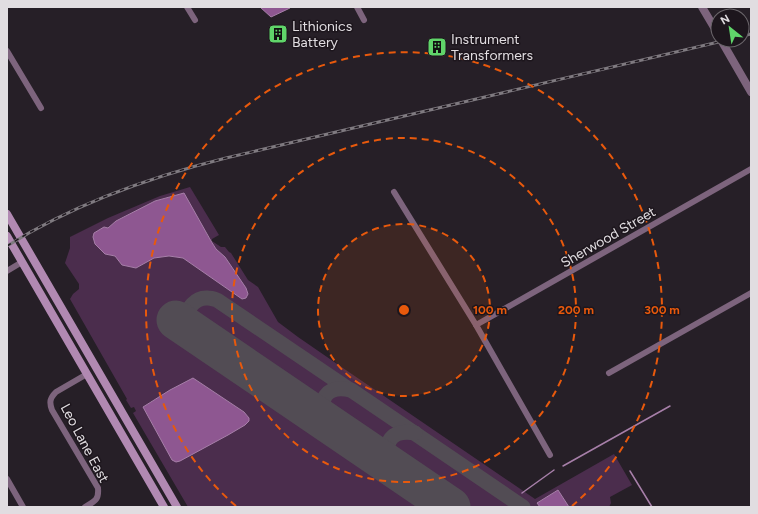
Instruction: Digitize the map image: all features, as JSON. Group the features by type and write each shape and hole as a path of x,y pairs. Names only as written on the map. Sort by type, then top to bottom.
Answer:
{"main road":[{"path":"7,214 177,507"},
{"path":"9,240 164,507"}],"street":[{"path":"187,7 195,20"},
{"path":"357,7 364,20"},
{"path":"702,7 710,20"},
{"path":"726,48 751,92"},
{"path":"7,51 41,108"},
{"name":"Sherwood Street","path":"476,325 751,169"},
{"path":"394,192 476,325 550,455"},
{"path":"7,271 22,262"},
{"path":"609,373 751,293"},
{"name":"Leo Lane East","path":"85,507 93,502 98,495 98,488 50,405 52,396 56,392 87,374"},
{"path":"7,479 23,507"}],"shaded area":[{"path":"260,7 289,7 290,8 271,17"},
{"path":"190,187 219,235 212,239 212,241 221,247 225,247 231,253 248,280 258,287 278,322 535,499 614,454 632,485 610,497 611,503 609,507 569,507 558,490 537,503 540,507 530,507 217,295 208,294 194,297 188,302 169,328 433,507 188,507 133,413 136,411 134,407 131,408 126,400 127,399 70,299 79,289 79,284 65,263 70,248 70,237 108,218 160,196","holes":["175,195 205,230 216,249 225,257 248,294 246,298 242,299 183,258 169,256 154,258 136,268 122,265 115,256 105,254 104,227 108,228 116,221 155,201","193,378 244,412 249,418 172,460 143,407"]},
{"path":"184,193 216,249 225,257 246,288 248,294 246,298 242,299 183,258 169,256 154,258 136,268 122,265 115,256 105,254 95,244 93,237 94,233 104,227 108,228 116,221 155,201"},
{"path":"204,301 213,303 333,384 320,392 314,402 195,320 193,317 194,308"},
{"path":"193,378 244,412 249,418 249,421 228,435 176,462 172,460 143,407"},
{"path":"342,393 349,394 398,427 388,432 378,445 330,412 328,405 330,399 335,395"},
{"path":"404,436 413,437 516,507 469,507 398,459 395,452 395,446 396,443"},
{"path":"558,490 569,507 540,507 537,503"}],"waterway":[{"path":"563,466 670,406"},
{"path":"522,493 554,470"},
{"path":"630,471 652,507"}],"taxiway":[{"path":"194,332 188,321 188,312 192,304 199,299 204,298 217,300 350,390"},
{"path":"326,422 323,414 323,401 326,396 335,389 351,390 523,507"},
{"path":"393,468 389,460 388,452 390,440 393,436 406,432 415,433"}],"runway":[{"path":"176,320 451,507"}],"railway":[{"path":"7,246 59,217 113,193 169,174 226,158 710,44"}],"place":[{"name":"Lithionics Battery","path":"278,34"},
{"name":"Instrument Transformers","path":"437,47"}]}
